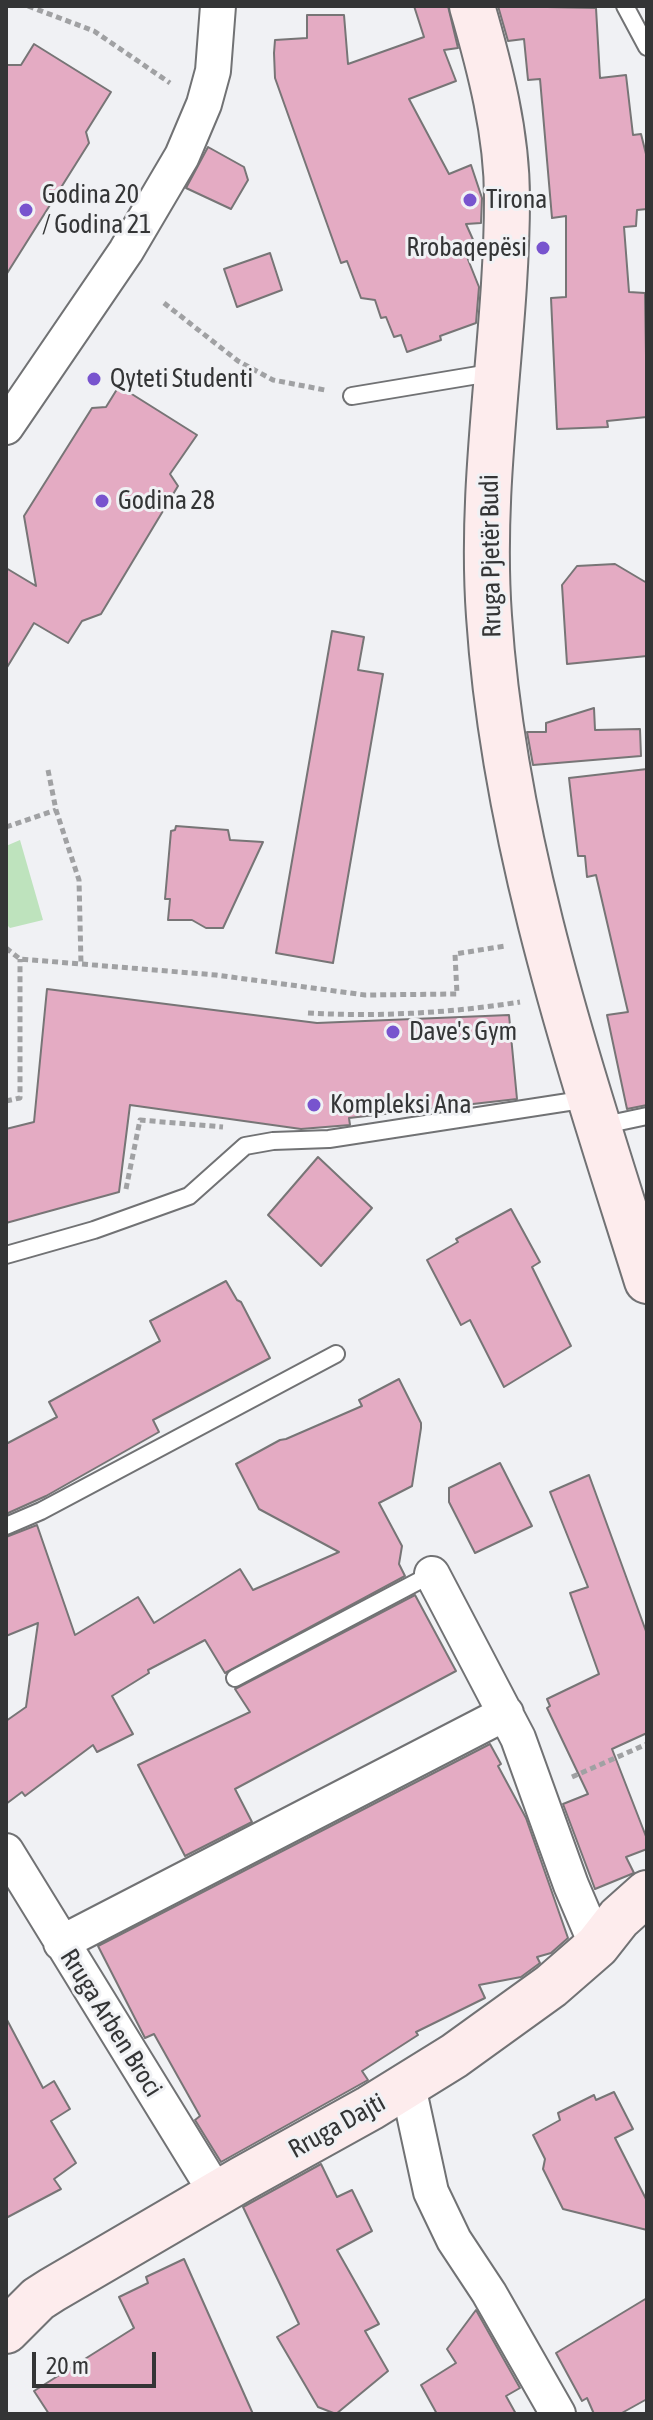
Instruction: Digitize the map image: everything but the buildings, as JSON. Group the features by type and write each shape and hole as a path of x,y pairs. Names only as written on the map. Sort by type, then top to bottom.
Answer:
{"street":[{"path":"6,427 147,218 182,156 204,104 213,71 218,6"},
{"name":"Rruga Pjetër Budi","path":"472,6 501,126 507,197 489,455 489,615 506,765 548,955 647,1281"},
{"path":"432,1574 506,1713 597,1946"},
{"path":"61,1943 506,1713"},
{"name":"Rruga Arben Broci","path":"6,1851 217,2194"},
{"name":"Rruga Dajti","path":"6,2331 38,2299 408,2086 454,2056 551,1986 597,1946 619,1918 647,1893"},
{"path":"408,2086 431,2192 454,2240 489,2293 558,2414"}],"lane":[{"path":"625,6 647,47"},
{"path":"352,396 496,372"},
{"path":"6,1255 94,1230 189,1196 245,1146 594,1113 647,1116"},
{"path":"6,1526 41,1511 336,1354"},
{"path":"235,1678 432,1574"}],"path":[{"path":"28,6 94,31 204,104"},
{"path":"164,303 238,361 273,380 352,396"},
{"path":"48,770 56,810 79,880 81,964"},
{"path":"6,827 56,810"},
{"path":"6,948 20,959 216,975 365,995 457,994 455,954"},
{"path":"6,1101 20,1098 20,959"},
{"path":"308,1013 423,1012 560,996"},
{"path":"124,1198 140,1120 232,1128"},
{"path":"538,1792 647,1744"}],"green space":[{"path":"20,840 43,920 10,928 6,924 6,846"}],"place":[{"name":"Tirona","path":"470,200"},
{"name":"Godina 20 / Godina 21","path":"26,210"},
{"name":"Rrobaqepësi","path":"543,248"},
{"name":"Qyteti Studenti","path":"94,379"},
{"name":"Godina 28","path":"102,501"},
{"name":"Dave's Gym","path":"393,1032"},
{"name":"Kompleksi Ana","path":"314,1105"}]}
